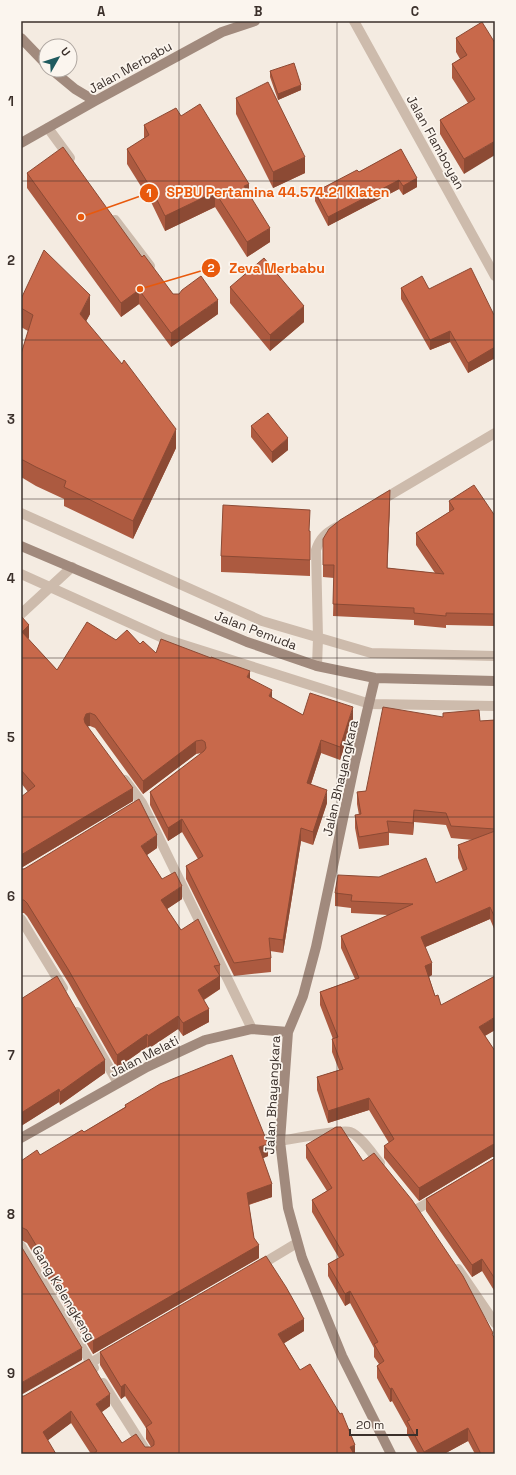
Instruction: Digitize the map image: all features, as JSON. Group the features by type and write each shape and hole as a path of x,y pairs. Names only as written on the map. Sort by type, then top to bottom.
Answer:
{"street":[{"name":"Jalan Merbabu","path":"21,143 222,32 255,21"},
{"name":"Jalan Flamboyan","path":"354,21 495,276"},
{"path":"21,38 38,56"},
{"path":"62,78 75,89 95,101"},
{"path":"48,128 75,165"},
{"path":"108,209 154,272"},
{"path":"369,508 495,433"},
{"path":"21,513 262,621 318,638 370,653 495,656"},
{"path":"317,666 318,638 316,550 324,535 342,523"},
{"name":"Jalan Pemuda","path":"21,546 247,642 317,666 376,678 495,681"},
{"path":"21,614 72,567"},
{"path":"21,574 165,639 370,704 495,706"},
{"name":"Jalan Bhayangkara","path":"376,678 355,762 316,947 303,996 288,1032 280,1141 288,1208 298,1243 342,1356 391,1454"},
{"path":"120,774 142,803 252,1029"},
{"path":"21,919 118,1083"},
{"name":"Jalan Melati","path":"21,1138 146,1067 205,1040 252,1029 288,1032"},
{"path":"280,1141 331,1133 350,1132 362,1140 384,1168"},
{"path":"417,1209 450,1190"},
{"path":"249,1271 298,1243"},
{"name":"Gang Kelengkeng","path":"21,1246 91,1363 148,1454"},
{"path":"452,1260 495,1323"},
{"path":"72,1374 118,1347"}],"building":[{"path":"482,22 495,43 495,141 464,159 440,120 475,99 452,64 467,55 456,38"},
{"path":"294,63 301,85 278,94 270,71"},
{"path":"268,82 305,157 273,172 236,98"},
{"path":"200,104 249,184 244,186 270,228 247,242 215,192 165,216 152,190 127,149 149,135 144,125 176,108 181,116"},
{"path":"63,147 142,257 144,255 173,294 179,294 201,276 218,300 171,333 139,290 121,303 27,173"},
{"path":"401,149 417,178 403,186 399,180 328,217 315,192 357,170 359,172"},
{"path":"44,250 90,295 80,314 122,364 124,360 176,429 133,521 64,487 66,481 21,459 21,354 33,315 21,308 21,299"},
{"path":"264,258 304,306 270,335 230,287"},
{"path":"471,268 494,315 495,314 495,347 468,363 450,331 430,340 401,288 422,276 429,289"},
{"path":"268,413 288,438 272,452 251,426"},
{"path":"474,485 495,516 495,614 446,613 446,616 414,613 414,608 333,604 334,565 323,565 323,539 329,529 340,520 390,490 387,568 444,574 416,533 454,509 449,501"},
{"path":"223,505 310,510 310,560 221,556"},
{"path":"21,616 29,625 22,632 57,670 87,622 116,640 127,630 140,644 143,641 156,653 161,639 250,671 247,677 272,690 269,696 303,715 310,693 353,707 340,747 321,740 307,783 327,790 313,832 301,828 283,940 269,938 271,958 234,963 186,866 203,856 182,819 168,828 150,792 204,751 206,748 205,742 202,740 196,741 143,781 95,715 90,713 86,714 84,719 85,723 133,788 21,855 21,797 35,786 21,770"},
{"path":"383,707 443,717 443,713 479,710 480,721 495,720 495,829 451,826 446,813 414,810 413,823 387,821 389,832 359,837 355,815 361,814 357,792 366,791"},
{"path":"139,799 157,835 141,846 162,879 175,872 182,886 161,900 181,930 198,919 220,965 214,966 220,976 198,990 209,1009 183,1023 178,1016 148,1036 147,1034 117,1055 68,969 27,903 24,900 21,900 21,869 24,869"},
{"path":"495,831 495,918 490,907 421,937 432,963 425,966 435,996 438,995 441,1005 495,976 495,1017 479,1027 495,1051 495,1144 419,1188 384,1146 394,1139 369,1098 328,1111 317,1077 343,1069 332,1039 338,1037 320,992 359,978 341,936 413,904 351,901 352,895 335,893 338,875 379,877 426,858 436,883 467,869 458,845"},
{"path":"57,976 105,1060 60,1092 59,1089 21,1113 21,999"},
{"path":"232,1055 268,1144 259,1147 272,1184 247,1193 254,1238 259,1245 93,1341 27,1230 21,1227 21,1161 37,1150 40,1155 82,1130 84,1132 126,1107 125,1105 160,1084"},
{"path":"336,1127 341,1127 363,1161 374,1153 412,1200 463,1276 493,1333 492,1334 495,1339 495,1454 481,1454 468,1428 424,1452 407,1421 410,1420 392,1388 390,1389 377,1366 384,1361 374,1344 378,1342 350,1291 345,1294 328,1264 344,1255 312,1200 332,1188 306,1145"},
{"path":"495,1158 495,1279 482,1259 472,1265 426,1199"},
{"path":"21,1246 82,1348 21,1383"},
{"path":"266,1256 304,1319 278,1334 300,1370 310,1364 340,1414 342,1413 355,1445 350,1447 354,1454 93,1454 97,1451 71,1411 43,1432 56,1454 21,1454 21,1396 24,1396 89,1359 110,1394 96,1404 122,1443 136,1434 145,1447 151,1447 154,1445 154,1441 146,1427 152,1423 125,1384 121,1387 100,1352"}],"place":[{"name":"SPBU Pertamina 44.574.21 Klaten","path":"81,217"},
{"name":"Zeva Merbabu","path":"140,289"}]}
